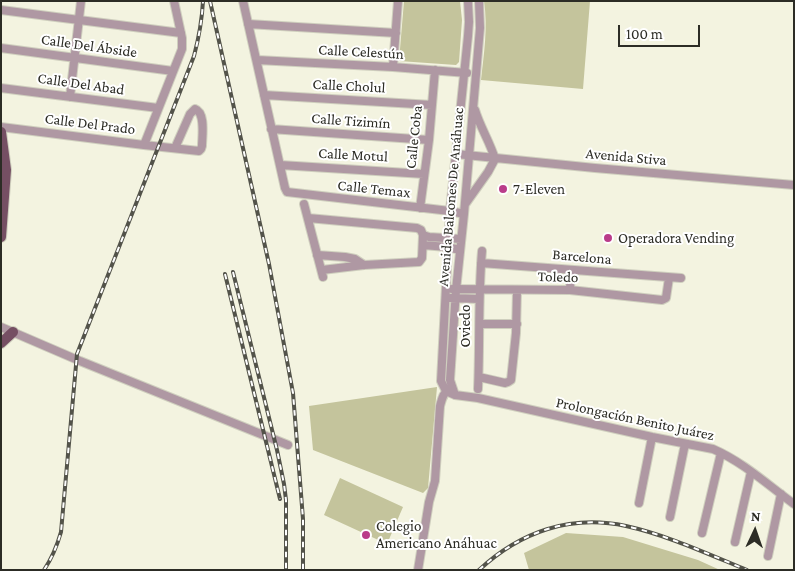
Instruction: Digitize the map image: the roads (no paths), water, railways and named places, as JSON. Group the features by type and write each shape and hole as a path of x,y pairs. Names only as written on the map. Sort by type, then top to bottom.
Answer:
{"main road":[{"path":"1,132 6,170 1,238"},
{"path":"1,343 13,332"}],"street":[{"path":"70,96 81,1"},
{"path":"144,145 182,49 182,38 174,1"},
{"path":"243,1 280,165"},
{"path":"394,67 398,1"},
{"name":"Avenida Balcones De Anáhuac","path":"451,391 441,381 447,242 468,36 468,1"},
{"name":"Avenida Balcones De Anáhuac","path":"451,391 450,380 456,294 480,28 479,1"},
{"path":"1,10 181,33"},
{"path":"248,24 396,33"},
{"name":"Calle Del Ábside","path":"1,48 173,71"},
{"name":"Calle Celestún","path":"257,60 464,72"},
{"name":"Calle Coba","path":"420,208 429,140 435,70"},
{"path":"464,72 472,76 475,92"},
{"name":"Calle Del Abad","path":"1,88 158,108"},
{"name":"Calle Cholul","path":"264,95 432,105"},
{"path":"465,204 495,159 492,148 479,123 474,103"},
{"name":"Calle Del Prado","path":"1,126 144,145 199,151 202,148 202,118 196,108 192,110 175,148"},
{"name":"Calle Tizimín","path":"271,129 429,140"},
{"name":"Avenida Stiva","path":"456,154 794,185"},
{"name":"Calle Motul","path":"280,165 424,174"},
{"name":"Calle Temax","path":"280,165 285,188 290,194 464,214"},
{"path":"304,204 322,274 364,265 418,262 422,258 423,236 421,230 417,228 308,218"},
{"path":"423,236 447,242 460,250"},
{"path":"423,245 461,239"},
{"name":"Oviedo","path":"478,389 479,290 482,251"},
{"path":"318,255 355,259 364,265"},
{"name":"Barcelona","path":"481,262 681,278"},
{"path":"570,290 571,270"},
{"name":"Toledo","path":"456,294 479,290 570,290 662,300 667,297 668,278"},
{"path":"446,293 452,287 456,294"},
{"path":"478,377 505,383 510,381 517,324 517,290"},
{"name":"Toledo","path":"446,293 479,300"},
{"path":"480,324 517,324"},
{"path":"1,327 288,445"},
{"name":"Avenida Balcones De Anáhuac","path":"418,570 428,505 435,481 440,406 442,398 451,391"},
{"name":"Prolongación Benito Juárez","path":"451,391 704,447 721,453 751,472 794,504"},
{"path":"640,503 652,437"},
{"path":"670,517 685,444"},
{"path":"702,533 721,453"},
{"path":"734,542 751,472"},
{"path":"768,556 781,494"}],"railway":[{"path":"44,570 54,552 61,532 77,354 194,56 200,29 203,1"},
{"path":"210,1 269,264 293,393 303,519 303,570"},
{"path":"233,272 284,484 286,500 286,570"},
{"path":"225,274 280,499"},
{"path":"479,570 511,545 529,536 547,529 585,522 626,526 657,534 747,570"}],"place":[{"name":"7-Eleven","path":"503,189"},
{"name":"Operadora Vending","path":"608,238"},
{"name":"Colegio Americano Anáhuac","path":"366,535"}]}
